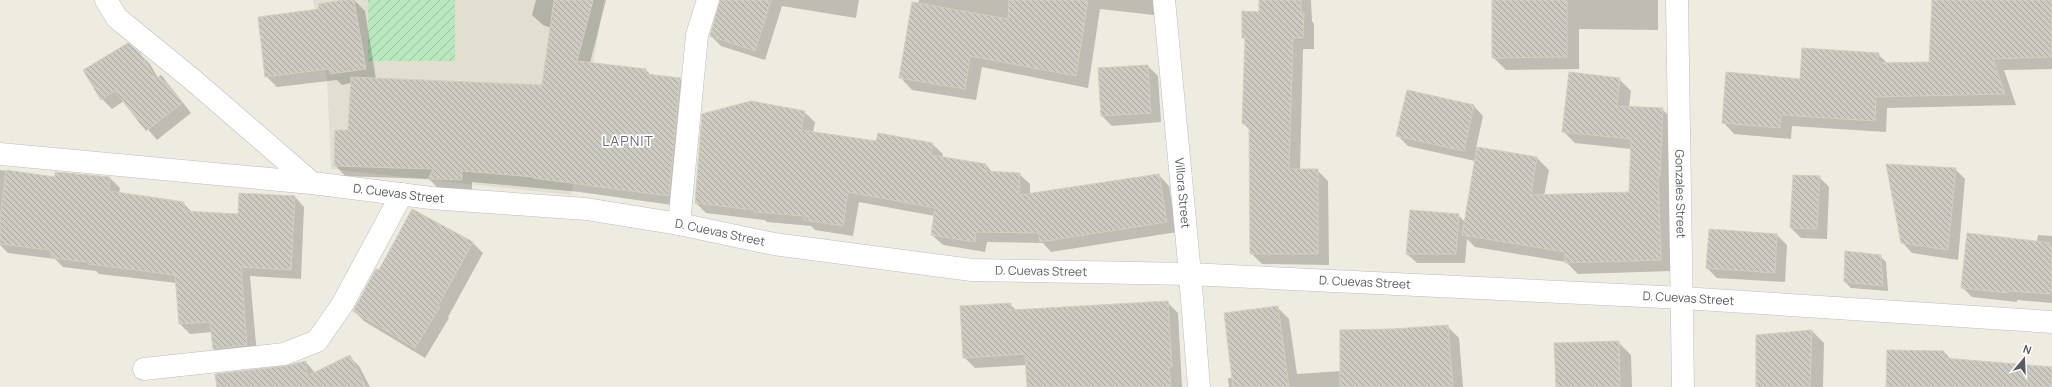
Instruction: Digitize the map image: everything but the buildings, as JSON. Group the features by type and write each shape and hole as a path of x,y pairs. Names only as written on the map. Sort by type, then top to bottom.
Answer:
{"street":[{"path":"106,0 116,18 192,80 312,183"},
{"path":"679,224 697,35 708,0"},
{"name":"Villora Street","path":"1164,0 1190,274 1199,387"},
{"name":"Gonzales Street","path":"1677,0 1683,298 1683,387"},
{"name":"D. Cuevas Street","path":"0,154 312,183 402,194 586,209 679,224 774,244 972,270 1190,274 1683,298 2052,322"},
{"path":"144,369 284,354 317,341 342,305 402,194"}],"shaded area":[{"path":"313,0 604,0 571,195 331,169 327,79"}],"green space":[{"path":"368,0 455,0 455,61 368,61"}],"district":[{"name":"LAPNIT","path":"628,141"}]}
